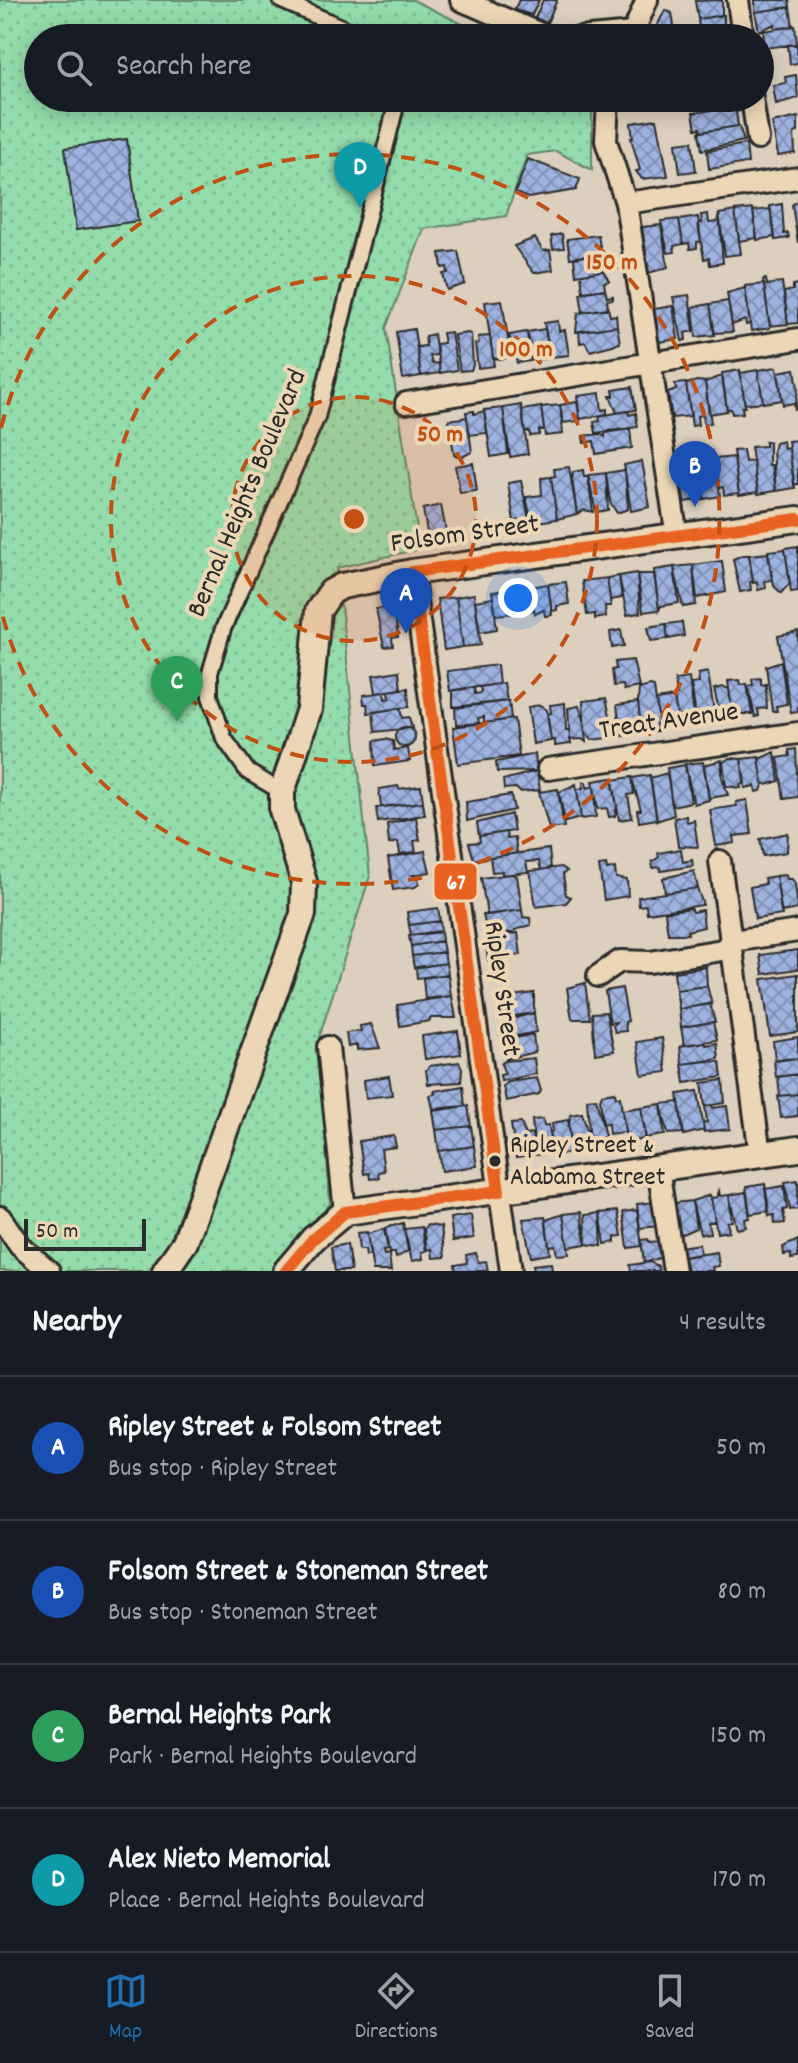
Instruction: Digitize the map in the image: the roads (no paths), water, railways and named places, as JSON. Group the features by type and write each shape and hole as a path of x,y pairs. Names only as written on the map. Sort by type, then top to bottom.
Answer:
{"street":[{"path":"280,0 334,24"},
{"path":"461,0 517,24"},
{"path":"637,24 647,0"},
{"path":"738,0 741,24"},
{"name":"Bernal Heights Boulevard","path":"282,792 248,772 224,738 210,696 210,673 223,629 322,403 395,112"},
{"path":"607,112 606,141 626,203 677,537"},
{"path":"754,112 758,139"},
{"path":"626,203 798,178"},
{"path":"406,403 798,339"},
{"name":"Folsom Street","path":"165,1271 185,1242 303,914 304,882 282,810 282,792 309,709 315,624 324,600 342,586 412,572 798,519"},
{"name":"Ripley Street","path":"412,572 511,1271"},
{"name":"Treat Avenue","path":"548,769 798,733"},
{"path":"720,861 760,1154"},
{"path":"598,976 620,961 650,962 722,950 733,941 798,931"},
{"path":"328,1047 345,1212"},
{"path":"286,1271 313,1239 345,1212 798,1149"},
{"path":"658,1168 674,1271"},
{"path":"0,1217 20,1246 49,1271"}],"place":[{"name":"Alex Nieto Memorial","path":"360,208"},
{"name":"Folsom Street & Stoneman Street","path":"695,507"},
{"name":"Ripley Street & Folsom Street","path":"406,634"},
{"name":"Bernal Heights Park","path":"177,722"},
{"name":"Ripley Street & Alabama Street","path":"495,1161"}]}
